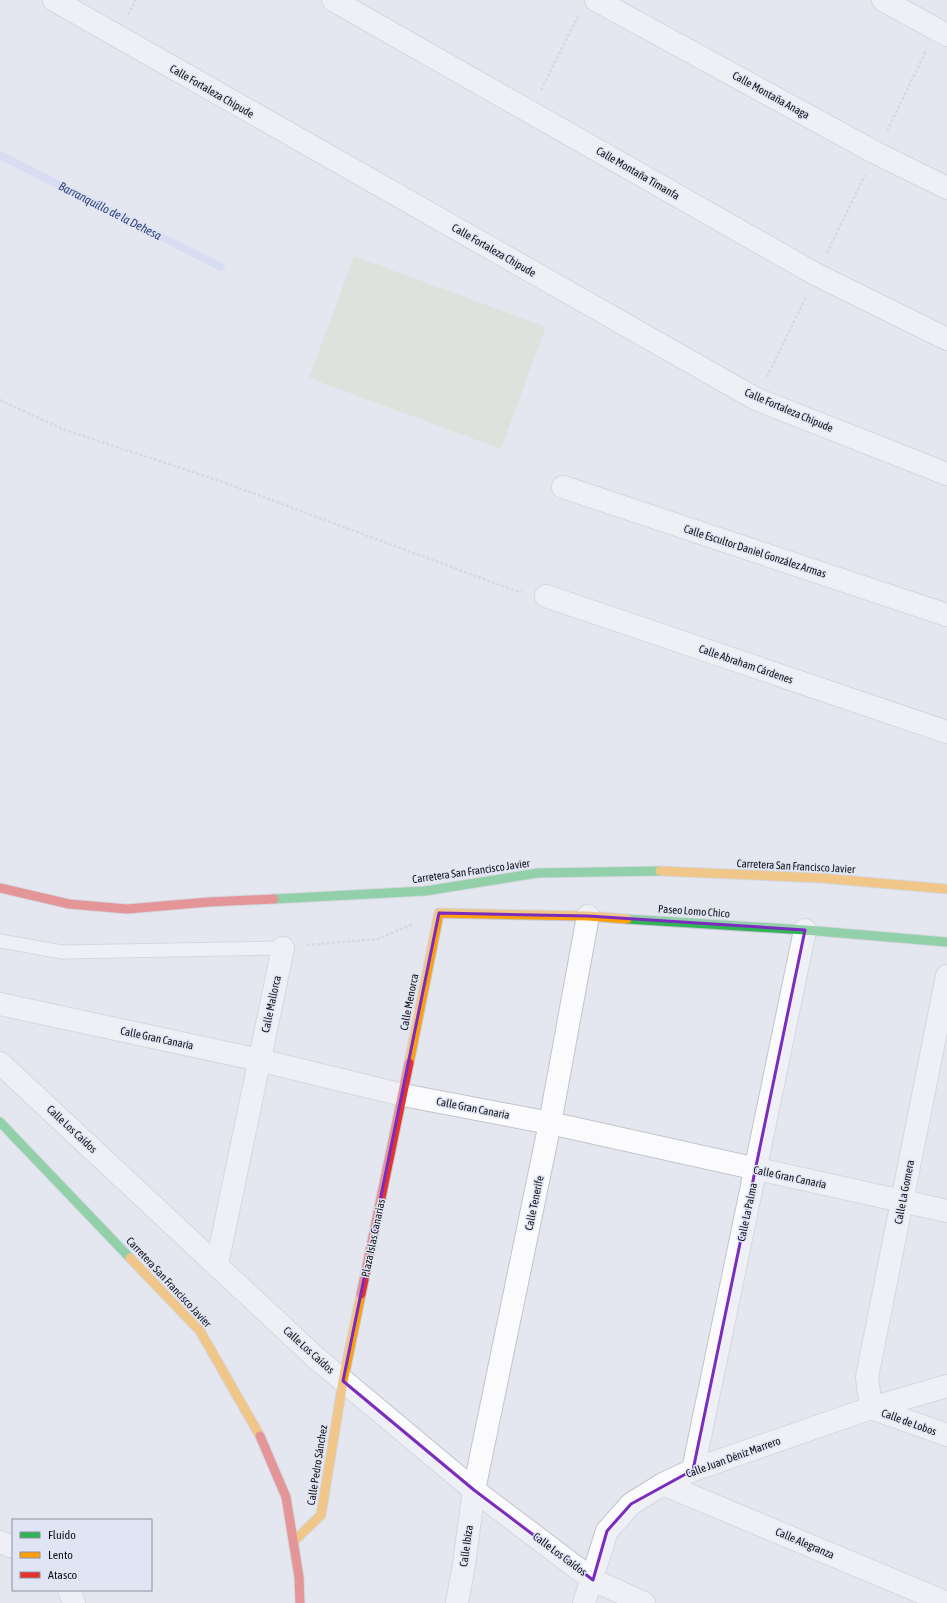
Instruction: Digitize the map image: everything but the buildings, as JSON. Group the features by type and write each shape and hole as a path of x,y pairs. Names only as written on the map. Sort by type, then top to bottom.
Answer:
{"main road":[{"name":"Carretera San Francisco Javier","path":"0,888 69,904 127,909 209,902 334,897 425,891 538,873 648,871 754,875 820,878 947,889"},
{"name":"Paseo Lomo Chico","path":"439,913 588,916 805,930 947,942"},
{"name":"Calle Menorca","path":"403,1095 439,913"},
{"name":"Plaza Islas Canarias","path":"343,1381 403,1095"},
{"name":"Carretera San Francisco Javier","path":"0,1122 200,1331 263,1441 286,1497 299,1577 300,1603"},
{"name":"Calle Pedro Sánchez","path":"294,1541 321,1515 343,1381"}],"street":[{"name":"Calle Fortaleza Chipude","path":"54,0 756,399 947,474"},
{"name":"Calle Montaña Timanfa","path":"333,0 817,275 947,339"},
{"name":"Calle Montaña Anaga","path":"596,0 876,153 947,188"},
{"path":"884,0 942,32"},
{"name":"Calle Escultor Daniel González Armas","path":"563,487 947,615"},
{"name":"Calle Abraham Cárdenes","path":"546,596 947,732"},
{"name":"Calle Tenerife","path":"474,1490 550,1123 588,916"},
{"name":"Calle La Palma","path":"694,1470 805,930"},
{"name":"Calle Mallorca","path":"259,1060 283,948"},
{"name":"Calle La Gomera","path":"871,1408 867,1377 947,976"},
{"name":"Calle Gran Canaria","path":"0,1004 259,1060 403,1095 550,1123 947,1211"},
{"path":"217,1264 259,1060"},
{"name":"Calle Los Caídos","path":"0,1063 315,1357 343,1381 474,1490 593,1580 644,1603"},
{"name":"Calle Juan Déniz Marrero","path":"584,1603 593,1580 607,1531 631,1504 663,1484 694,1470 871,1408 947,1386"},
{"name":"Calle de Lobos","path":"871,1408 947,1435"},
{"name":"Calle Alegranza","path":"663,1484 947,1603"},
{"name":"Calle Ibiza","path":"457,1603 474,1490"},
{"path":"0,1542 12,1548"},
{"path":"0,1549 12,1548"},
{"path":"69,1591 74,1603"}],"lane":[{"path":"0,941 62,952 283,948"}],"path":[{"path":"530,112 580,14"},
{"path":"756,399 876,153 942,32"},
{"path":"0,400 65,430 223,482 513,590 546,596"},
{"path":"283,948 378,939 439,913"}],"highlighted area":[{"path":"439,913 588,916 805,930 693,1470 631,1504 607,1531 593,1580 474,1490 343,1381"}],"green space":[{"path":"354,256 546,327 501,449 309,378"}],"waterway":[{"name":"Barranquillo de la Dehesa","path":"0,155 221,267"}],"traffic: fast":[{"path":"274,899 425,891 538,873 660,871"},
{"path":"627,919 805,930 947,942"},
{"path":"0,1122 130,1258"}],"traffic: slow":[{"path":"660,871 820,878 947,889"},
{"path":"409,1063 439,913 588,916 627,919"},
{"path":"130,1258 200,1331 260,1436"},
{"path":"294,1541 321,1515 343,1381 361,1294"}],"traffic: jam":[{"path":"0,888 69,904 127,909 209,902 274,899"},
{"path":"361,1294 409,1063"},
{"path":"260,1436 286,1497 299,1577 300,1603"}]}
